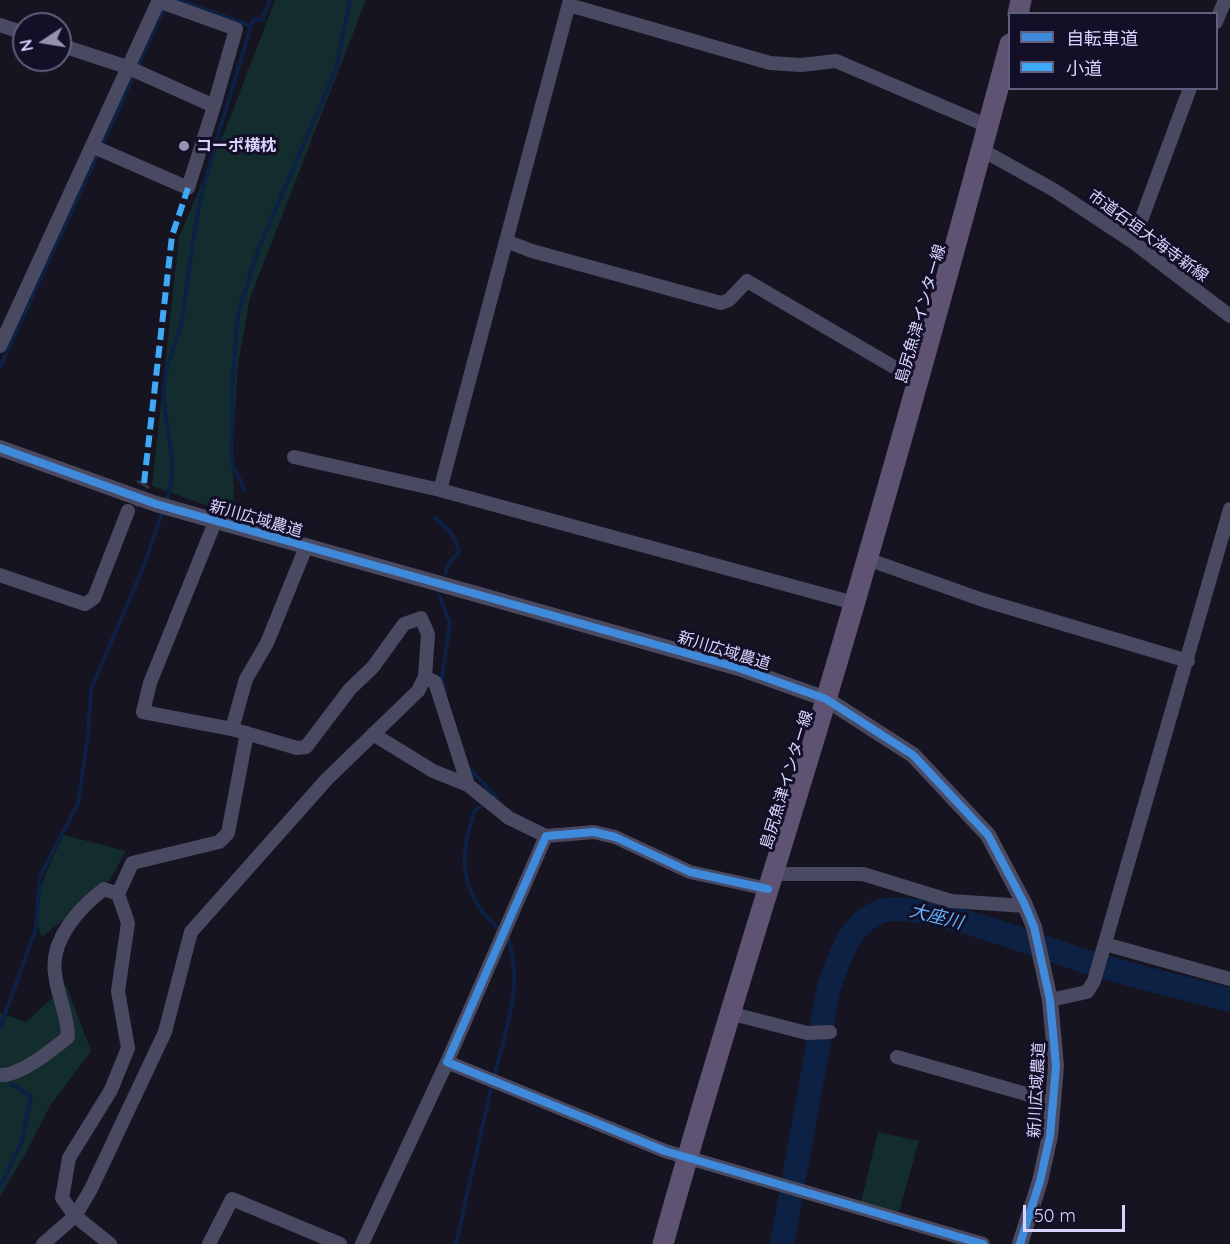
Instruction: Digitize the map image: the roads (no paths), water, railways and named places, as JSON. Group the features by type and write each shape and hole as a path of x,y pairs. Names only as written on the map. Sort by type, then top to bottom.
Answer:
{"main road":[{"name":"島尻魚津インター線","path":"663,1244 729,1013 867,559 1008,51"}],"street":[{"path":"1218,17 1225,0"},
{"path":"0,344 96,148 163,2 236,29 189,188 96,148"},
{"path":"440,490 570,3 770,63 801,65 836,61 988,126"},
{"path":"72,49 132,68 214,106"},
{"path":"1133,242 1190,90"},
{"name":"市道石垣大海寺新線","path":"982,150 1054,190 1133,242 1230,316"},
{"path":"506,241 532,251 721,303 729,300 747,281 916,380"},
{"name":"新川広域農道","path":"0,448 156,504 215,522 739,668 826,699 913,755 988,835 1034,927 1050,1000 1055,1054 1054,1102 1040,1181 1020,1244"},
{"path":"294,457 440,490 854,603"},
{"path":"1050,1000 1087,992 1094,981 1230,509"},
{"path":"0,575 85,604 94,598 128,511"},
{"path":"43,1244 75,1216 91,1189 165,1032 191,932 327,780 418,691 425,676 428,633 421,618 404,624 373,667 350,690 306,747 297,748 232,729 143,712 150,683 215,522"},
{"path":"232,729 246,679 267,643 306,547"},
{"path":"867,559 983,600 1188,661"},
{"path":"425,676 435,682 468,785"},
{"path":"110,1244 75,1216 62,1198 69,1158 111,1090 128,1048 118,991 128,923 118,894 132,863 219,843 228,833 248,733"},
{"path":"373,735 433,771 468,785 509,818 546,836 594,832 615,837 690,872 770,882 863,874 951,901 1025,906"},
{"path":"362,1244 447,1062 546,836"},
{"path":"0,1075 8,1076 50,1052 68,1037 68,1024 55,974 55,951 86,902 104,889 118,894"},
{"path":"1104,946 1230,979"},
{"path":"729,1013 807,1032 830,1032"},
{"path":"897,1057 1054,1102"},
{"path":"447,1062 687,1158 983,1244"},
{"path":"209,1244 232,1199 340,1244"}],"waterway":[{"path":"179,0 251,26"},
{"path":"166,503 172,469 165,408 165,377 182,320 202,193 251,26 254,19 262,20 270,0"},
{"path":"245,490 233,466 231,451 233,375 238,313 258,250 336,69 350,0"},
{"path":"137,68 165,6"},
{"path":"0,367 134,75"},
{"path":"0,1028 36,928 40,876 78,804 88,736 91,689 143,568 163,510"},
{"path":"435,518 451,533 459,553 449,563 445,574"},
{"path":"440,597 450,623 442,677 445,693"},
{"path":"469,768 497,798 492,800"},
{"path":"485,804 475,810 470,824 465,852 467,879 478,905 510,945 514,978 511,1011 494,1077"},
{"name":"大座川","path":"782,1244 828,991 846,944 861,924 871,916 882,911 899,909 951,918 1084,961 1230,1000"},
{"path":"0,1187 22,1141 31,1096 11,1084"},
{"path":"456,1244 492,1084"}],"tunnel":[{"path":"132,504 144,483"}],"place":[{"name":"コーポ横枕","path":"184,146"}]}
